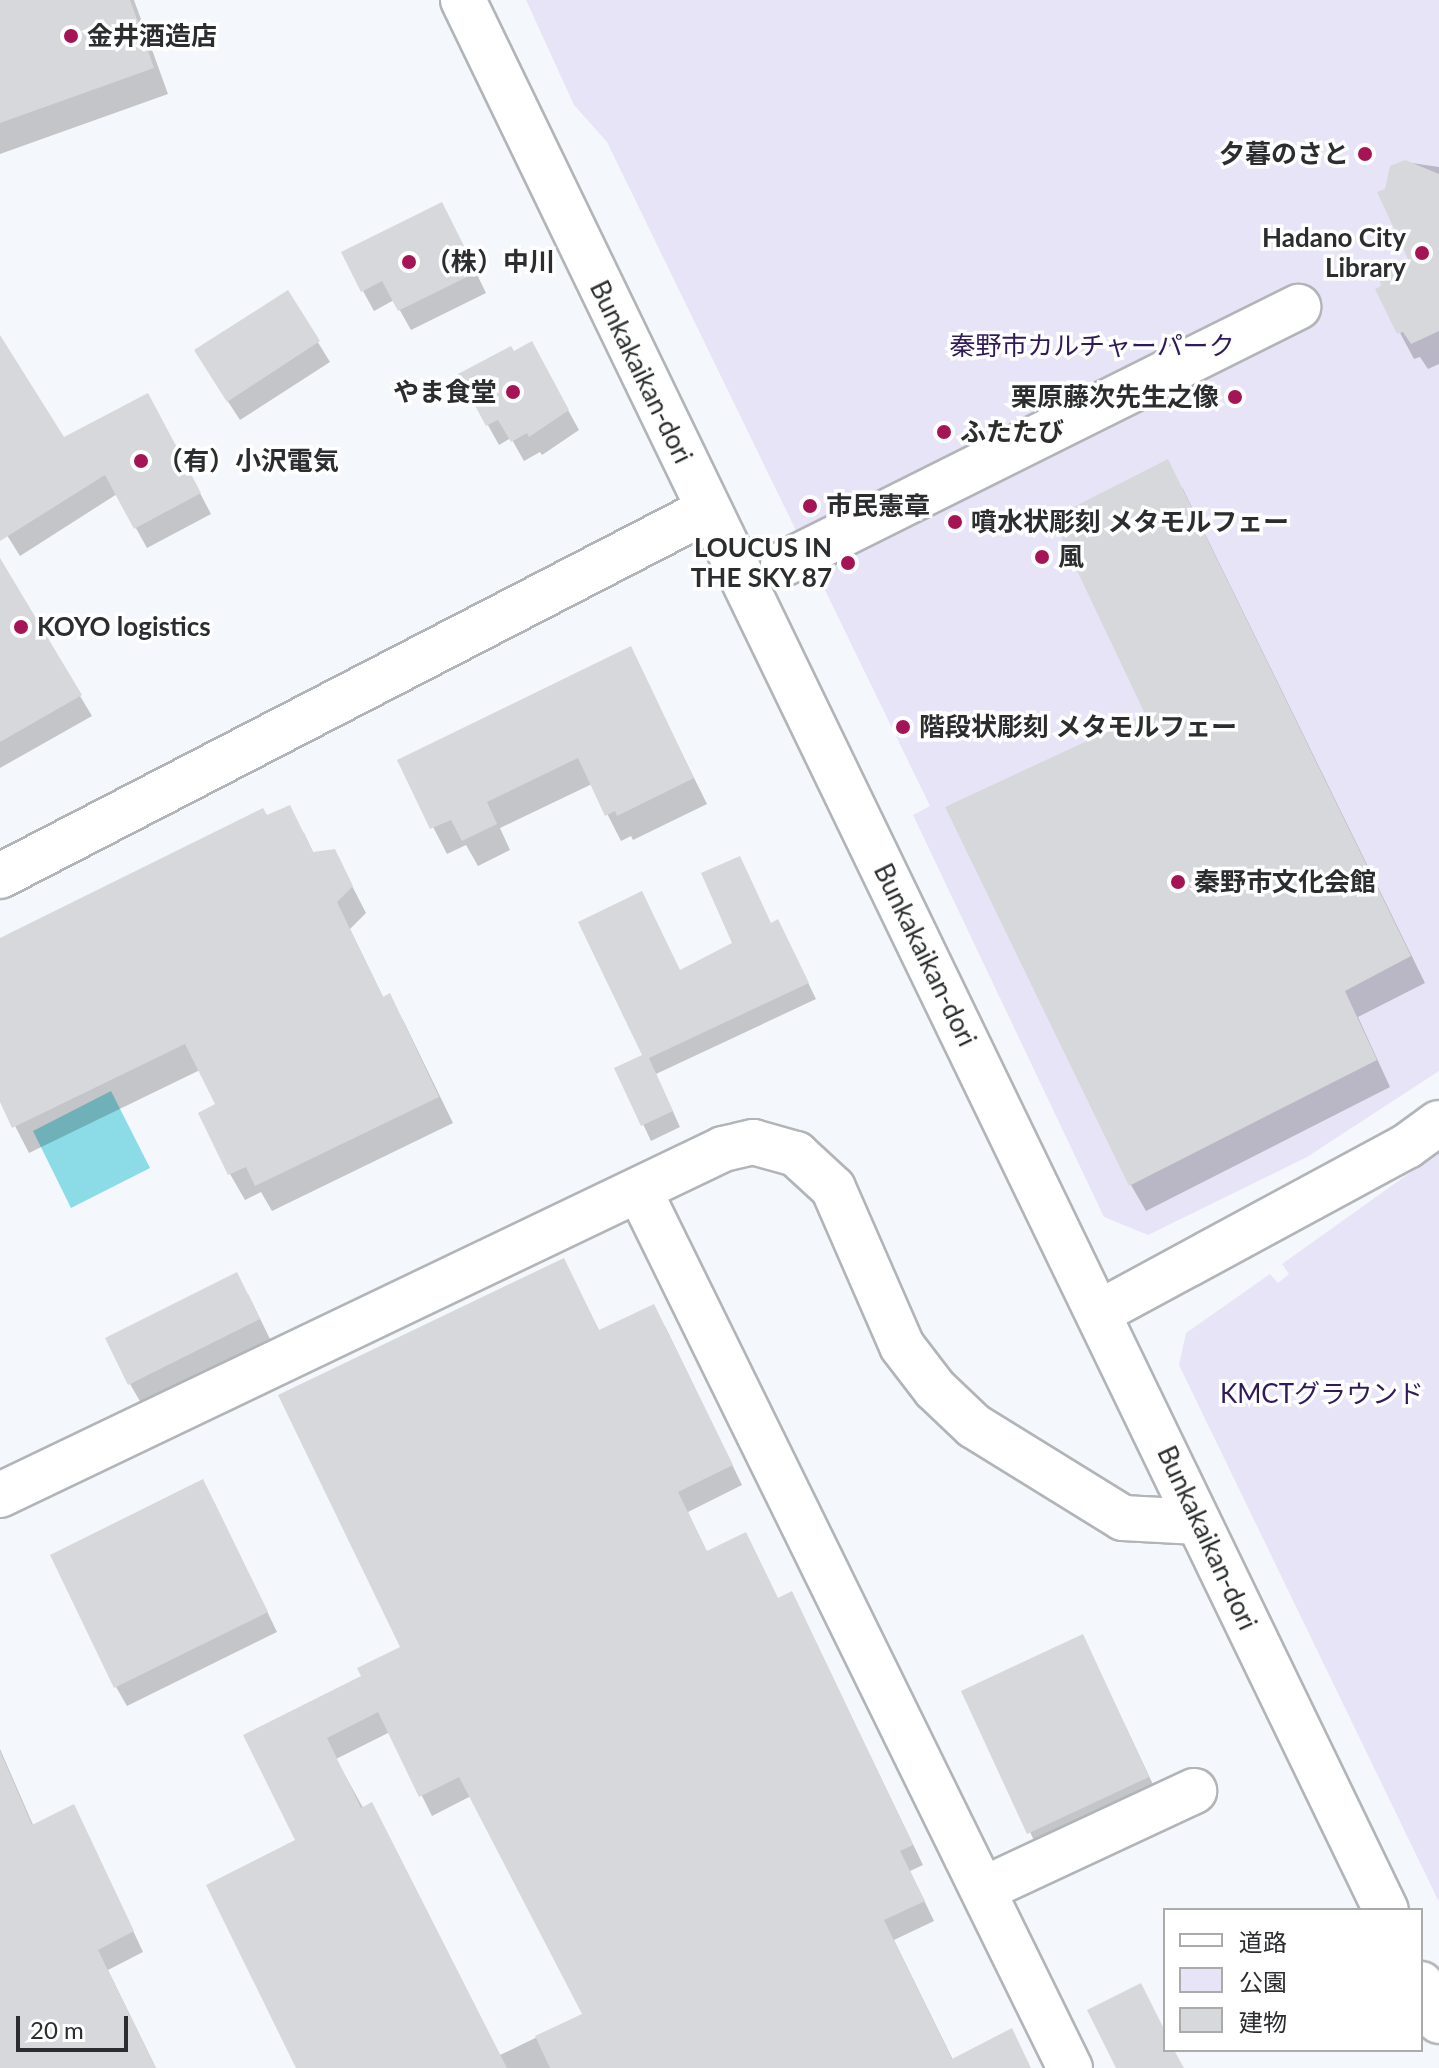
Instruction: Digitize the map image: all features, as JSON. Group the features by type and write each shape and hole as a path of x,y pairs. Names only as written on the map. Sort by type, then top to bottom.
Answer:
{"street":[{"name":"Bunkakaikan-dori","path":"463,0 1100,1312 1385,1908"},
{"path":"783,564 1298,307"},
{"path":"0,876 708,510"},
{"path":"1100,1312 1407,1146 1439,1123"},
{"path":"0,1495 640,1192 723,1149 753,1142 796,1154 833,1188 902,1346 935,1389 974,1426 1123,1518 1198,1522"},
{"path":"640,1192 1070,2068"},
{"path":"984,1889 1194,1791"},
{"path":"1423,1988 1439,2021"}],"green space":[{"name":"秦野市カルチャーパーク","path":"526,0 1439,0 1439,1071 1307,1157 1148,1235 1104,1217 913,815 930,806 607,142 574,105"},
{"name":"KMCTグラウンド","path":"1439,1152 1439,1902 1179,1365 1186,1333 1270,1274 1278,1283 1289,1274 1282,1264"}],"water":[{"path":"111,1091 150,1168 71,1208 33,1131"}],"building":[{"name":"金井酒造店","path":"0,0 130,0 154,68 0,123"},
{"name":"Hadano City Library","path":"1405,160 1439,174 1439,331 1411,344 1403,332 1397,334 1375,289 1381,286 1378,274 1408,259 1377,192 1385,189 1390,166"},
{"name":"（株）中川","path":"442,202 477,272 398,311 382,281 361,292 341,252"},
{"path":"288,290 320,341 227,402 194,350"},
{"path":"0,335 64,437 148,393 201,493 134,529 105,475 0,541"},
{"name":"やま食堂","path":"532,341 569,410 529,437 527,433 511,442 498,420 486,426 458,374 511,346 514,351"},
{"name":"秦野市文化会館","path":"1168,459 1411,956 1345,991 1377,1060 1129,1186 945,807 1145,714 1052,518"},
{"name":"KOYO logistics","path":"0,558 82,695 0,742"},
{"path":"631,646 694,778 617,816 615,811 605,816 578,758 487,802 497,824 462,841 451,820 430,829 397,760"},
{"path":"290,805 313,852 335,849 353,886 337,902 383,997 390,993 439,1097 255,1186 246,1167 228,1175 198,1113 215,1104 185,1044 12,1128 0,1102 0,938 263,808 267,815"},
{"path":"740,856 771,923 778,919 809,983 649,1058 673,1111 641,1126 614,1068 642,1055 578,922 642,891 680,970 732,943 701,873"},
{"path":"564,1258 599,1330 654,1304 733,1465 678,1492 707,1551 746,1532 778,1598 792,1591 913,1845 900,1851 925,1901 884,1920 952,2059 1012,2028 1031,2068 550,2068 535,2036 582,2014 459,1777 419,1797 378,1712 327,1738 361,1808 372,1802 507,2068 296,2068 206,1885 295,1840 243,1735 361,1676 357,1668 400,1647 278,1395"},
{"path":"237,1272 260,1319 128,1385 105,1338"},
{"path":"203,1479 268,1612 114,1688 50,1555"},
{"path":"1083,1634 1149,1777 1027,1834 961,1691"},
{"path":"0,1751 32,1825 74,1804 134,1931 98,1950 156,2068 0,2068"},
{"path":"1141,1983 1163,2027 1163,2052 1175,2052 1184,2068 1116,2068 1087,2010"}],"place":[{"name":"金井酒造店","path":"71,36"},
{"name":"夕暮のさと","path":"1365,154"},
{"name":"Hadano City Library","path":"1422,253"},
{"name":"（株）中川","path":"409,262"},
{"name":"やま食堂","path":"513,392"},
{"name":"栗原藤次先生之像","path":"1235,397"},
{"name":"ふたたび","path":"944,432"},
{"name":"（有）小沢電気","path":"141,461"},
{"name":"市民憲章","path":"810,506"},
{"name":"噴水状彫刻 メタモルフェー","path":"955,522"},
{"name":"風","path":"1042,557"},
{"name":"LOUCUS IN THE SKY 87","path":"848,563"},
{"name":"KOYO logistics","path":"21,627"},
{"name":"階段状彫刻 メタモルフェー","path":"903,727"},
{"name":"秦野市文化会館","path":"1178,882"}]}
